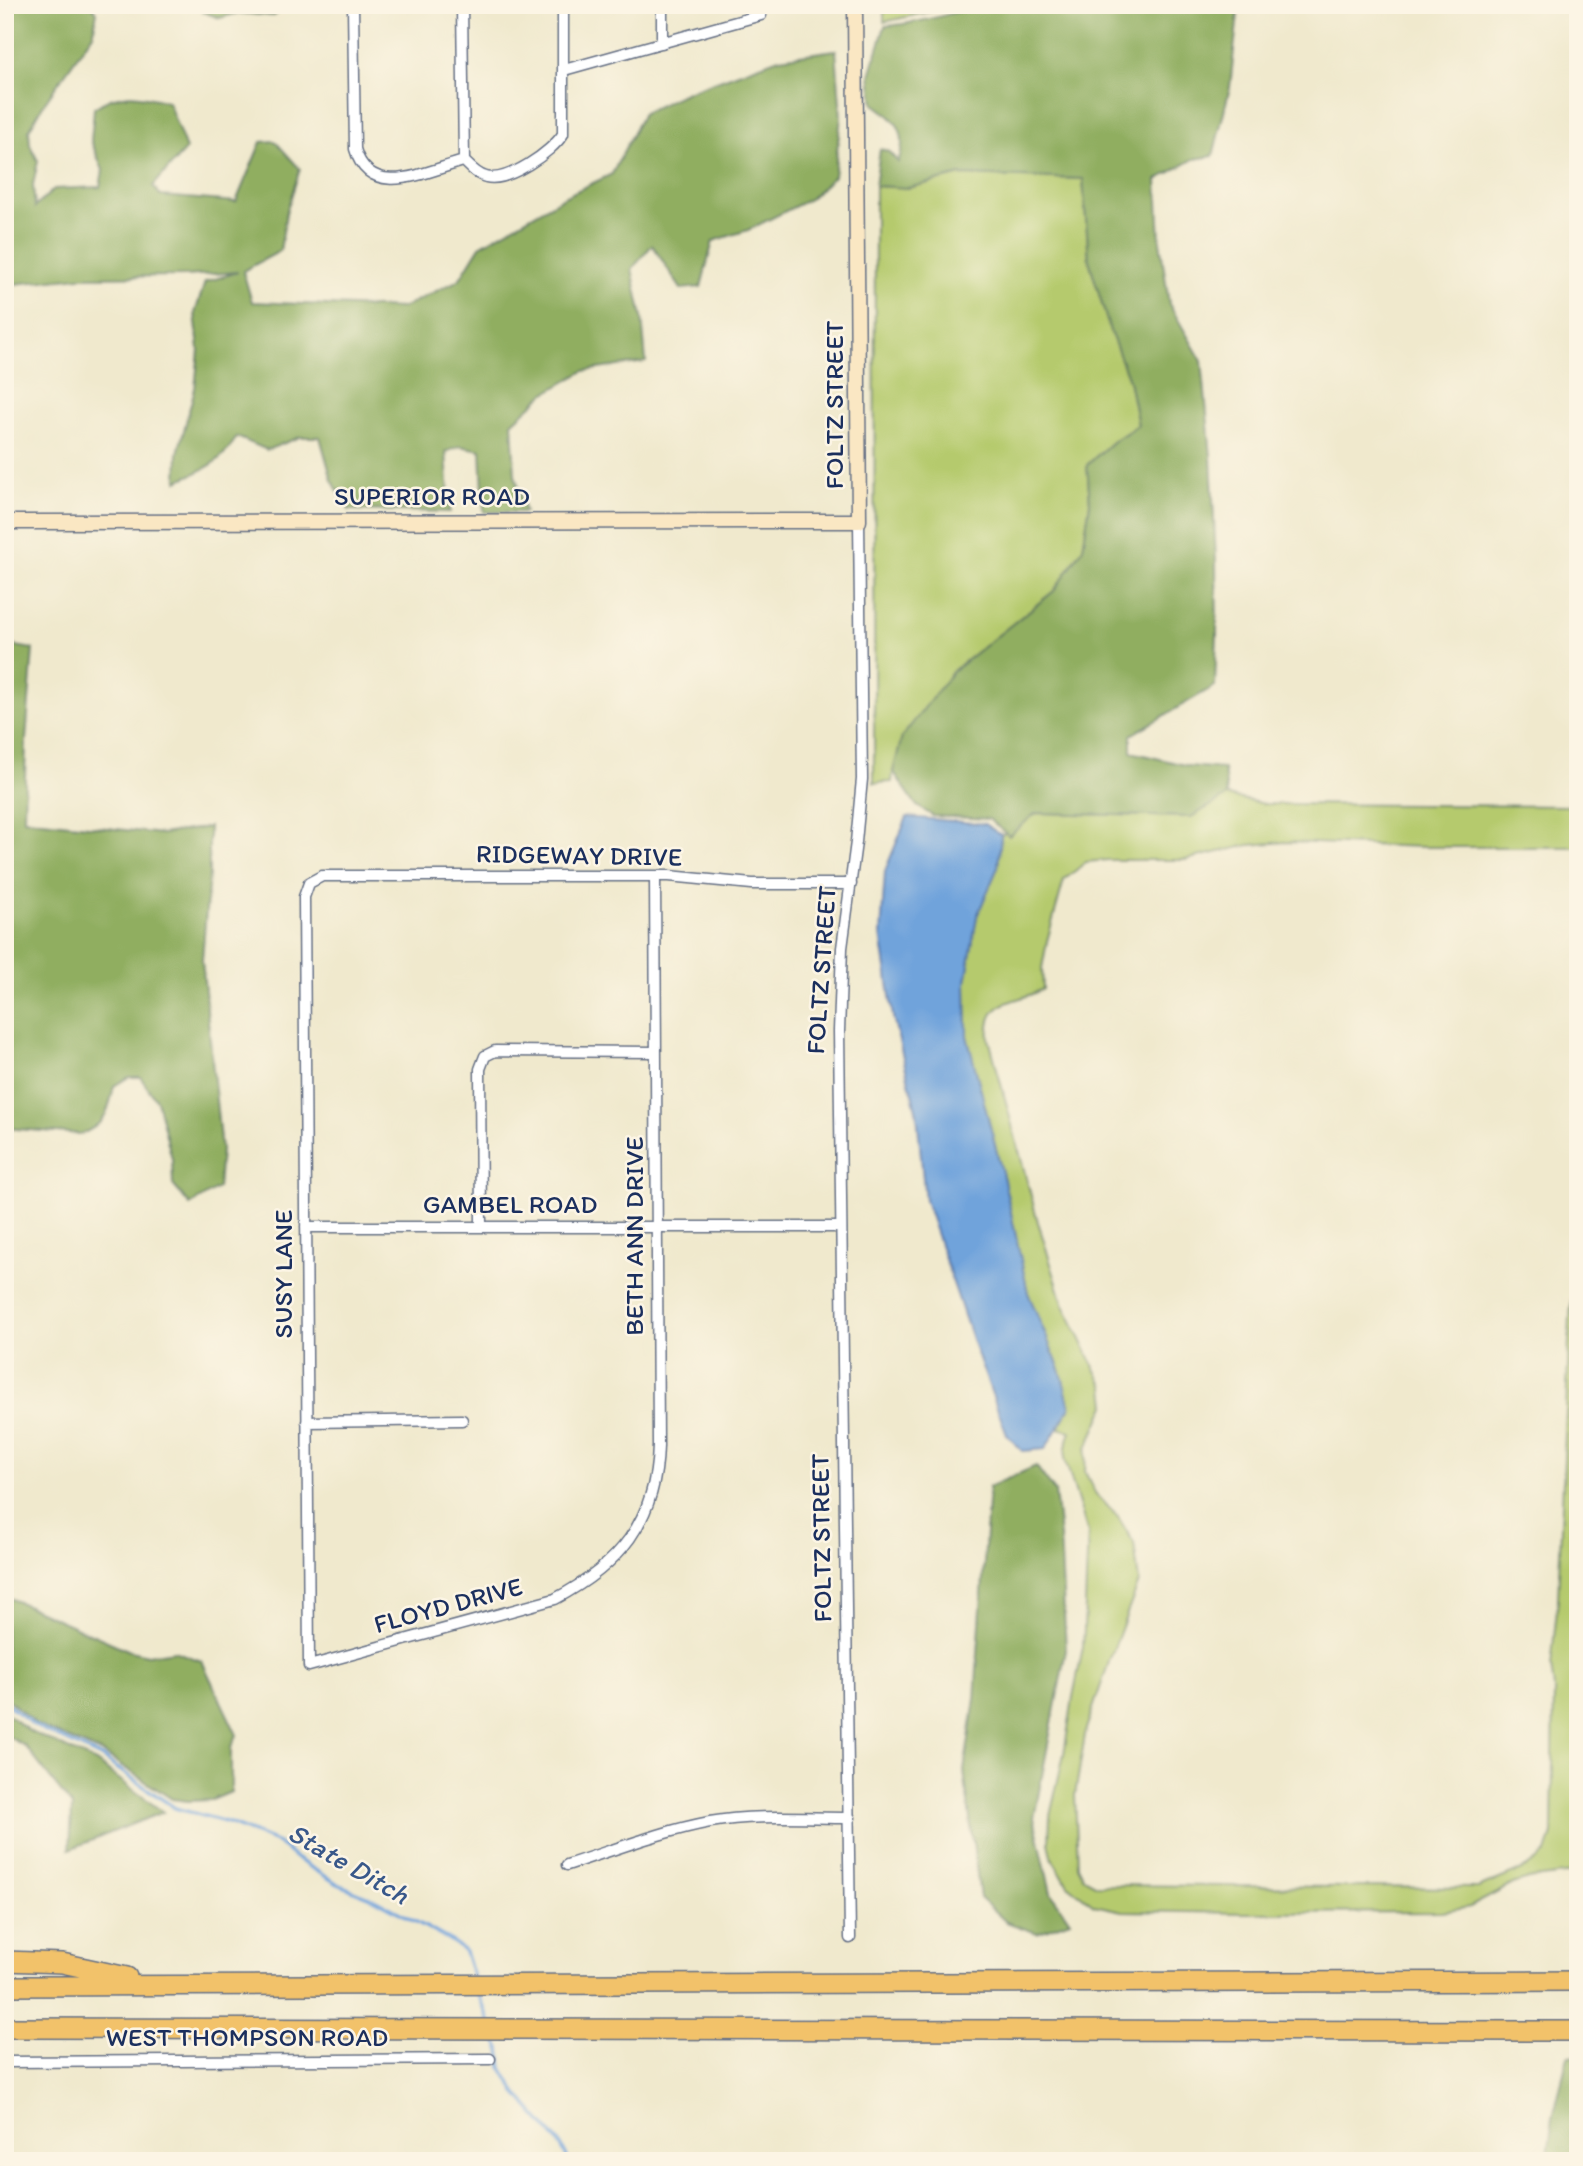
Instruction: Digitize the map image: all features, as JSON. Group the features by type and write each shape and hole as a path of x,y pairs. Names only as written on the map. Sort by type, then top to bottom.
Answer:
{"highway":[{"path":"5,1961 62,1963 169,1986"},
{"path":"5,1986 1578,1981"},
{"path":"5,2028 1578,2031"}],"street":[{"path":"353,5 354,143 359,160 373,174 392,180 464,161"},
{"path":"462,5 464,161 478,175 498,178 515,171 554,147 562,134 563,5"},
{"path":"662,5 662,43"},
{"name":"FOLTZ STREET","path":"850,1938 839,1001 842,948 859,818 863,764 855,5"},
{"path":"564,70 662,43 761,10"},
{"name":"SUPERIOR ROAD","path":"5,522 859,521"},
{"name":"RIDGEWAY DRIVE","path":"309,883 323,876 669,876 752,884 851,884"},
{"name":"BETH ANN DRIVE","path":"594,1576 613,1559 637,1527 648,1505 656,1476 655,876"},
{"name":"SUSY LANE","path":"309,883 304,897 309,1666"},
{"path":"481,1227 480,1069 485,1056 495,1051 656,1052"},
{"name":"GAMBEL ROAD","path":"306,1227 841,1227"},
{"path":"307,1422 462,1420"},
{"name":"FLOYD DRIVE","path":"309,1666 547,1601 578,1587 594,1576"},
{"path":"567,1865 678,1829 712,1822 751,1818 850,1818"},
{"name":"WEST THOMPSON ROAD","path":"5,2062 490,2059"}],"green space":[{"path":"5,5 91,5 97,12 93,34 45,102 29,130 30,145 38,161 33,185 35,207 54,189 100,187 103,170 91,141 94,108 121,96 148,97 168,102 186,149 153,186 161,196 236,202 261,142 275,141 300,169 286,213 280,251 243,271 252,302 402,308 459,280 480,246 566,196 612,174 643,113 687,92 779,58 836,50 841,117 834,176 810,199 748,230 713,241 701,287 681,289 652,245 632,269 642,317 646,362 584,371 544,394 512,423 515,475 525,512 484,512 481,450 460,446 446,452 450,512 349,510 332,480 320,437 300,437 267,450 237,437 225,454 211,465 177,481 178,453 195,388 199,350 195,313 205,282 238,272 186,276 80,277 5,285"},
{"path":"205,5 314,5 308,10 285,6 274,16 238,13 220,18 203,12"},
{"path":"884,5 961,5 884,22"},
{"path":"984,5 1239,5 1230,87 1213,156 1194,159 1157,180 1160,241 1169,304 1202,361 1211,456 1216,561 1215,686 1131,735 1131,752 1189,766 1224,769 1227,796 1191,817 1036,813 1009,836 989,819 933,816 917,806 893,771 902,737 953,671 1054,591 1083,548 1090,503 1087,465 1112,442 1138,425 1129,380 1110,331 1089,260 1083,179 961,175 908,188 875,186 880,149 888,151 898,162 902,143 895,121 874,104 870,75 885,26 922,21"},
{"path":"961,175 1083,179 1089,260 1110,331 1129,380 1138,425 1112,442 1087,465 1090,503 1083,548 1054,591 953,671 893,771 892,782 874,783 875,186 908,188"},
{"path":"5,644 33,649 26,740 24,819 162,834 209,827 209,874 202,960 221,1150 218,1188 190,1205 173,1185 172,1159 157,1101 140,1077 129,1077 114,1086 105,1116 96,1126 81,1134 5,1128"},
{"path":"1227,796 1265,804 1578,806 1578,847 1424,847 1286,842 1249,845 1185,860 1086,862 1064,880 1047,941 1042,968 1043,989 1004,1004 992,1016 989,1039 1038,1222 1063,1303 1104,1387 1106,1405 1086,1450 1085,1472 1095,1493 1118,1517 1134,1543 1139,1582 1086,1729 1075,1795 1078,1866 1084,1878 1097,1885 1478,1888 1526,1868 1546,1853 1552,1834 1554,1689 1551,1667 1558,1599 1570,1317 1574,1278 1578,1272 1578,1463 1573,1536 1578,1543 1578,1870 1515,1883 1470,1907 1442,1912 1122,1911 1094,1905 1068,1885 1053,1860 1049,1843 1050,1816 1083,1647 1088,1533 1065,1459 1071,1431 1058,1428 1070,1407 1061,1372 1028,1293 1004,1180 967,1036 966,982 977,916 998,867 1001,835 1009,835 1036,813 1191,817"},
{"path":"1036,1466 1055,1492 1066,1650 1034,1818 1051,1893 1070,1921 1037,1933 1006,1922 980,1898 964,1771 975,1699 989,1487"},
{"path":"5,1596 130,1651 148,1655 174,1651 202,1661 237,1735 231,1748 231,1792 212,1800 172,1799 104,1754 37,1725 5,1697"},
{"path":"5,1712 29,1731 96,1762 163,1812 70,1849 72,1806 25,1746 5,1735"},
{"path":"1578,2055 1578,2161 1547,2161 1553,2117 1568,2056"}],"water":[{"path":"907,817 985,824 1001,835 998,867 977,916 966,982 967,1036 1004,1180 1028,1293 1061,1372 1070,1407 1045,1449 1022,1451 1007,1435 925,1200 917,1114 893,1017 881,934 885,871"}],"waterway":[{"name":"State Ditch","path":"5,1702 35,1726 101,1757 175,1808 229,1823 278,1843 297,1859 338,1884 376,1900 453,1942 465,1952 473,1977"},
{"name":"State Ditch","path":"477,1991 490,2023"},
{"name":"State Ditch","path":"494,2037 500,2048 502,2068 517,2094 559,2142 569,2161"}]}
